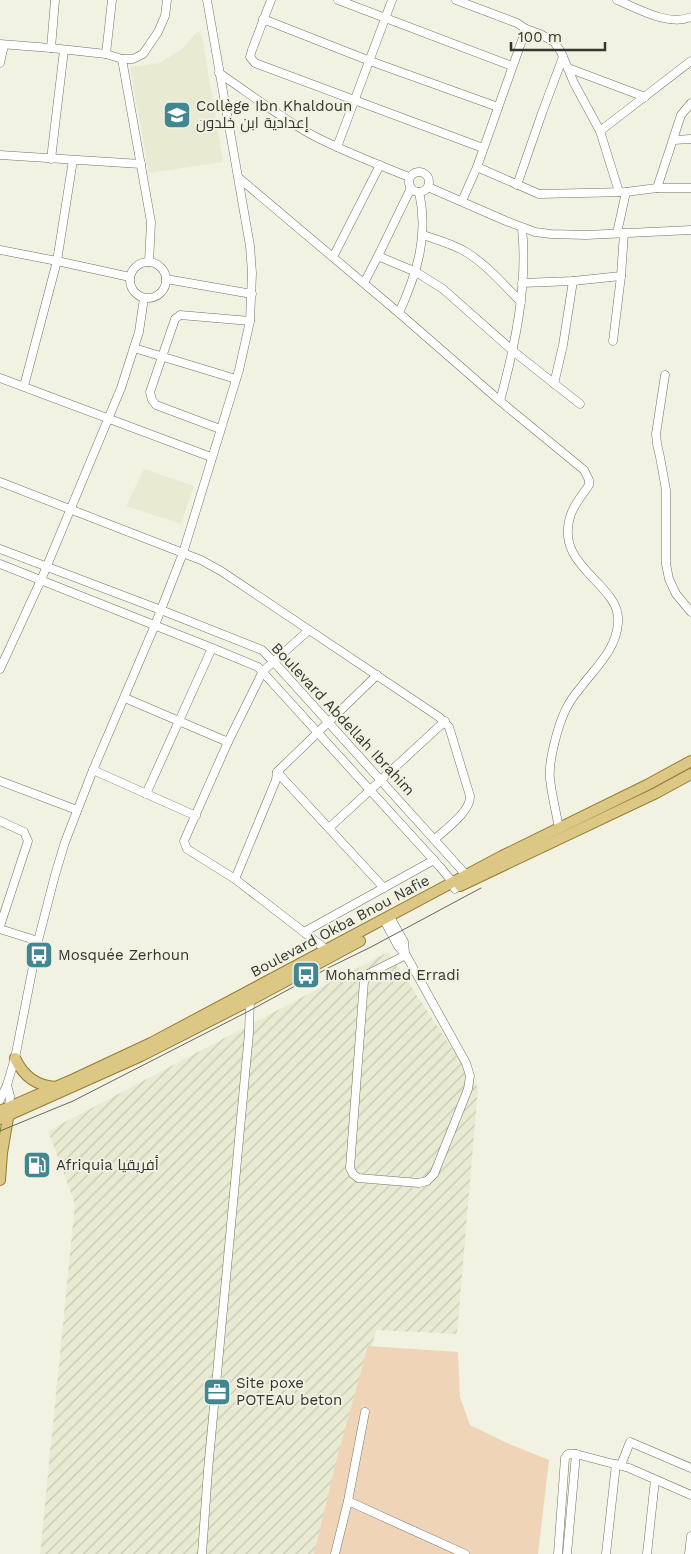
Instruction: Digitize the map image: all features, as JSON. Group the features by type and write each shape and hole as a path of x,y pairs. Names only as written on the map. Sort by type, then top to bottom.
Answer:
{"main road":[{"name":"Boulevard Okba Bnou Nafie","path":"469,878 502,856 647,785 691,761"},
{"name":"Boulevard Okba Bnou Nafie","path":"4,1113 141,1056 453,886 656,793 691,774"},
{"name":"Boulevard Okba Bnou Nafie","path":"4,1113 250,996 327,950 389,921"},
{"path":"15,1058 24,1073 34,1081 45,1086 57,1087"},
{"path":"0,1180 4,1113"}],"street":[{"path":"51,48 55,0"},
{"path":"106,54 112,0"},
{"path":"0,62 2,44 106,54 122,59 138,58 150,45 162,24 165,16 166,0"},
{"path":"0,1100 7,1085 15,1058 38,941 55,875 77,810 125,698 183,553 236,378 250,321 252,262 207,0"},
{"path":"271,0 250,57 255,63 483,148"},
{"path":"338,0 512,66"},
{"path":"337,147 392,0"},
{"path":"456,0 517,23 554,42 600,132 622,192 620,233 621,276 613,341"},
{"path":"616,0 658,16 677,19 691,17"},
{"path":"263,20 498,107"},
{"path":"462,201 477,166 526,29"},
{"path":"51,159 64,50"},
{"path":"518,185 542,112 563,57"},
{"path":"122,59 151,222 149,262"},
{"path":"600,132 691,61"},
{"path":"568,68 645,97"},
{"path":"219,73 312,135 409,177"},
{"path":"657,188 682,116 691,103"},
{"path":"674,140 691,139"},
{"path":"0,155 141,164"},
{"path":"24,386 57,261 73,160"},
{"path":"333,257 380,165"},
{"path":"477,166 539,194 548,195 622,192 657,188 691,188"},
{"path":"416,172 423,172 429,180 428,186 423,191 416,192 410,188 409,177 416,172"},
{"path":"239,178 588,475 589,485 572,512 568,528 568,540 583,569 608,594 613,602 619,622 613,646 571,700 565,711 553,748 550,778 560,828"},
{"path":"428,186 535,232 559,234 691,230"},
{"path":"364,283 410,188"},
{"path":"399,313 416,272 423,235 423,218 419,192"},
{"path":"500,401 513,352 520,302 524,248 522,228"},
{"path":"423,235 467,253 482,264 520,302"},
{"path":"0,250 130,277"},
{"path":"378,256 416,272 443,289 513,352 580,404"},
{"path":"149,262 157,264 163,270 166,279 160,294 152,298 144,298 132,290 130,277 136,266 149,262"},
{"path":"522,283 573,281 621,276"},
{"path":"166,279 252,294"},
{"path":"554,384 563,345 573,281"},
{"path":"0,669 41,580 121,388 139,332 144,298"},
{"path":"220,429 156,405 152,400 150,392 174,319 180,315 250,321"},
{"path":"134,348 236,378"},
{"path":"665,375 656,444 666,490 666,564 669,579 676,594 691,612"},
{"path":"0,378 211,458"},
{"path":"0,482 183,553 193,555 221,571 444,721 449,727 470,796 470,802 466,810 435,839"},
{"name":"Boulevard Abdellah Ibrahim","path":"0,549 262,650 469,878"},
{"name":"Boulevard Abdellah Ibrahim","path":"0,564 255,665 263,671 434,860 453,886"},
{"path":"310,630 263,671 228,742 184,842 187,850 235,879 327,950"},
{"path":"146,794 212,648"},
{"path":"235,879 276,780 277,772 377,676"},
{"path":"125,698 228,742"},
{"path":"329,828 444,721"},
{"path":"93,770 196,816"},
{"path":"277,772 384,888"},
{"path":"0,780 77,810"},
{"path":"0,821 24,832 28,841 0,928 38,941"},
{"path":"304,932 434,860"},
{"path":"389,921 398,946 406,954 466,1063 470,1076 468,1089 434,1174 430,1179 422,1183 358,1178 350,1168 364,982 366,976 406,954"},
{"path":"202,1554 248,1043 250,996"},
{"path":"0,1078 10,1075"},
{"path":"4,1113 10,1096 7,1085"},
{"path":"335,1554 348,1501 365,1412"},
{"path":"606,1554 619,1464 630,1442 691,1468"},
{"path":"558,1554 565,1458 568,1454 576,1454 619,1464 691,1495"},
{"path":"567,1554 576,1454"},
{"path":"647,1554 655,1480"},
{"path":"348,1501 465,1554"},
{"path":"689,1554 691,1536"}],"shaded area":[{"name":"Collège Ibn Khaldoun إعدادية ابن خلدون","path":"198,31 202,36 223,162 149,173 130,67 160,63 182,49"},
{"path":"144,469 194,486 181,524 126,506"},
{"path":"388,952 478,1088 457,1334 376,1330 325,1554 40,1554 75,1204 48,1131"},
{"path":"368,1346 458,1352 460,1397 470,1425 549,1460 538,1554 314,1554 337,1458"}],"tram line":[{"path":"0,1131 73,1101 249,1011 481,888"}],"place":[{"name":"Collège Ibn Khaldoun إعدادية ابن خلدون","path":"177,115"},
{"name":"Mosquée Zerhoun","path":"39,955"},
{"name":"Mohammed Erradi","path":"306,975"},
{"name":"Afriquia أفريقيا","path":"37,1165"},
{"name":"Site poxe POTEAU beton","path":"217,1392"}]}
